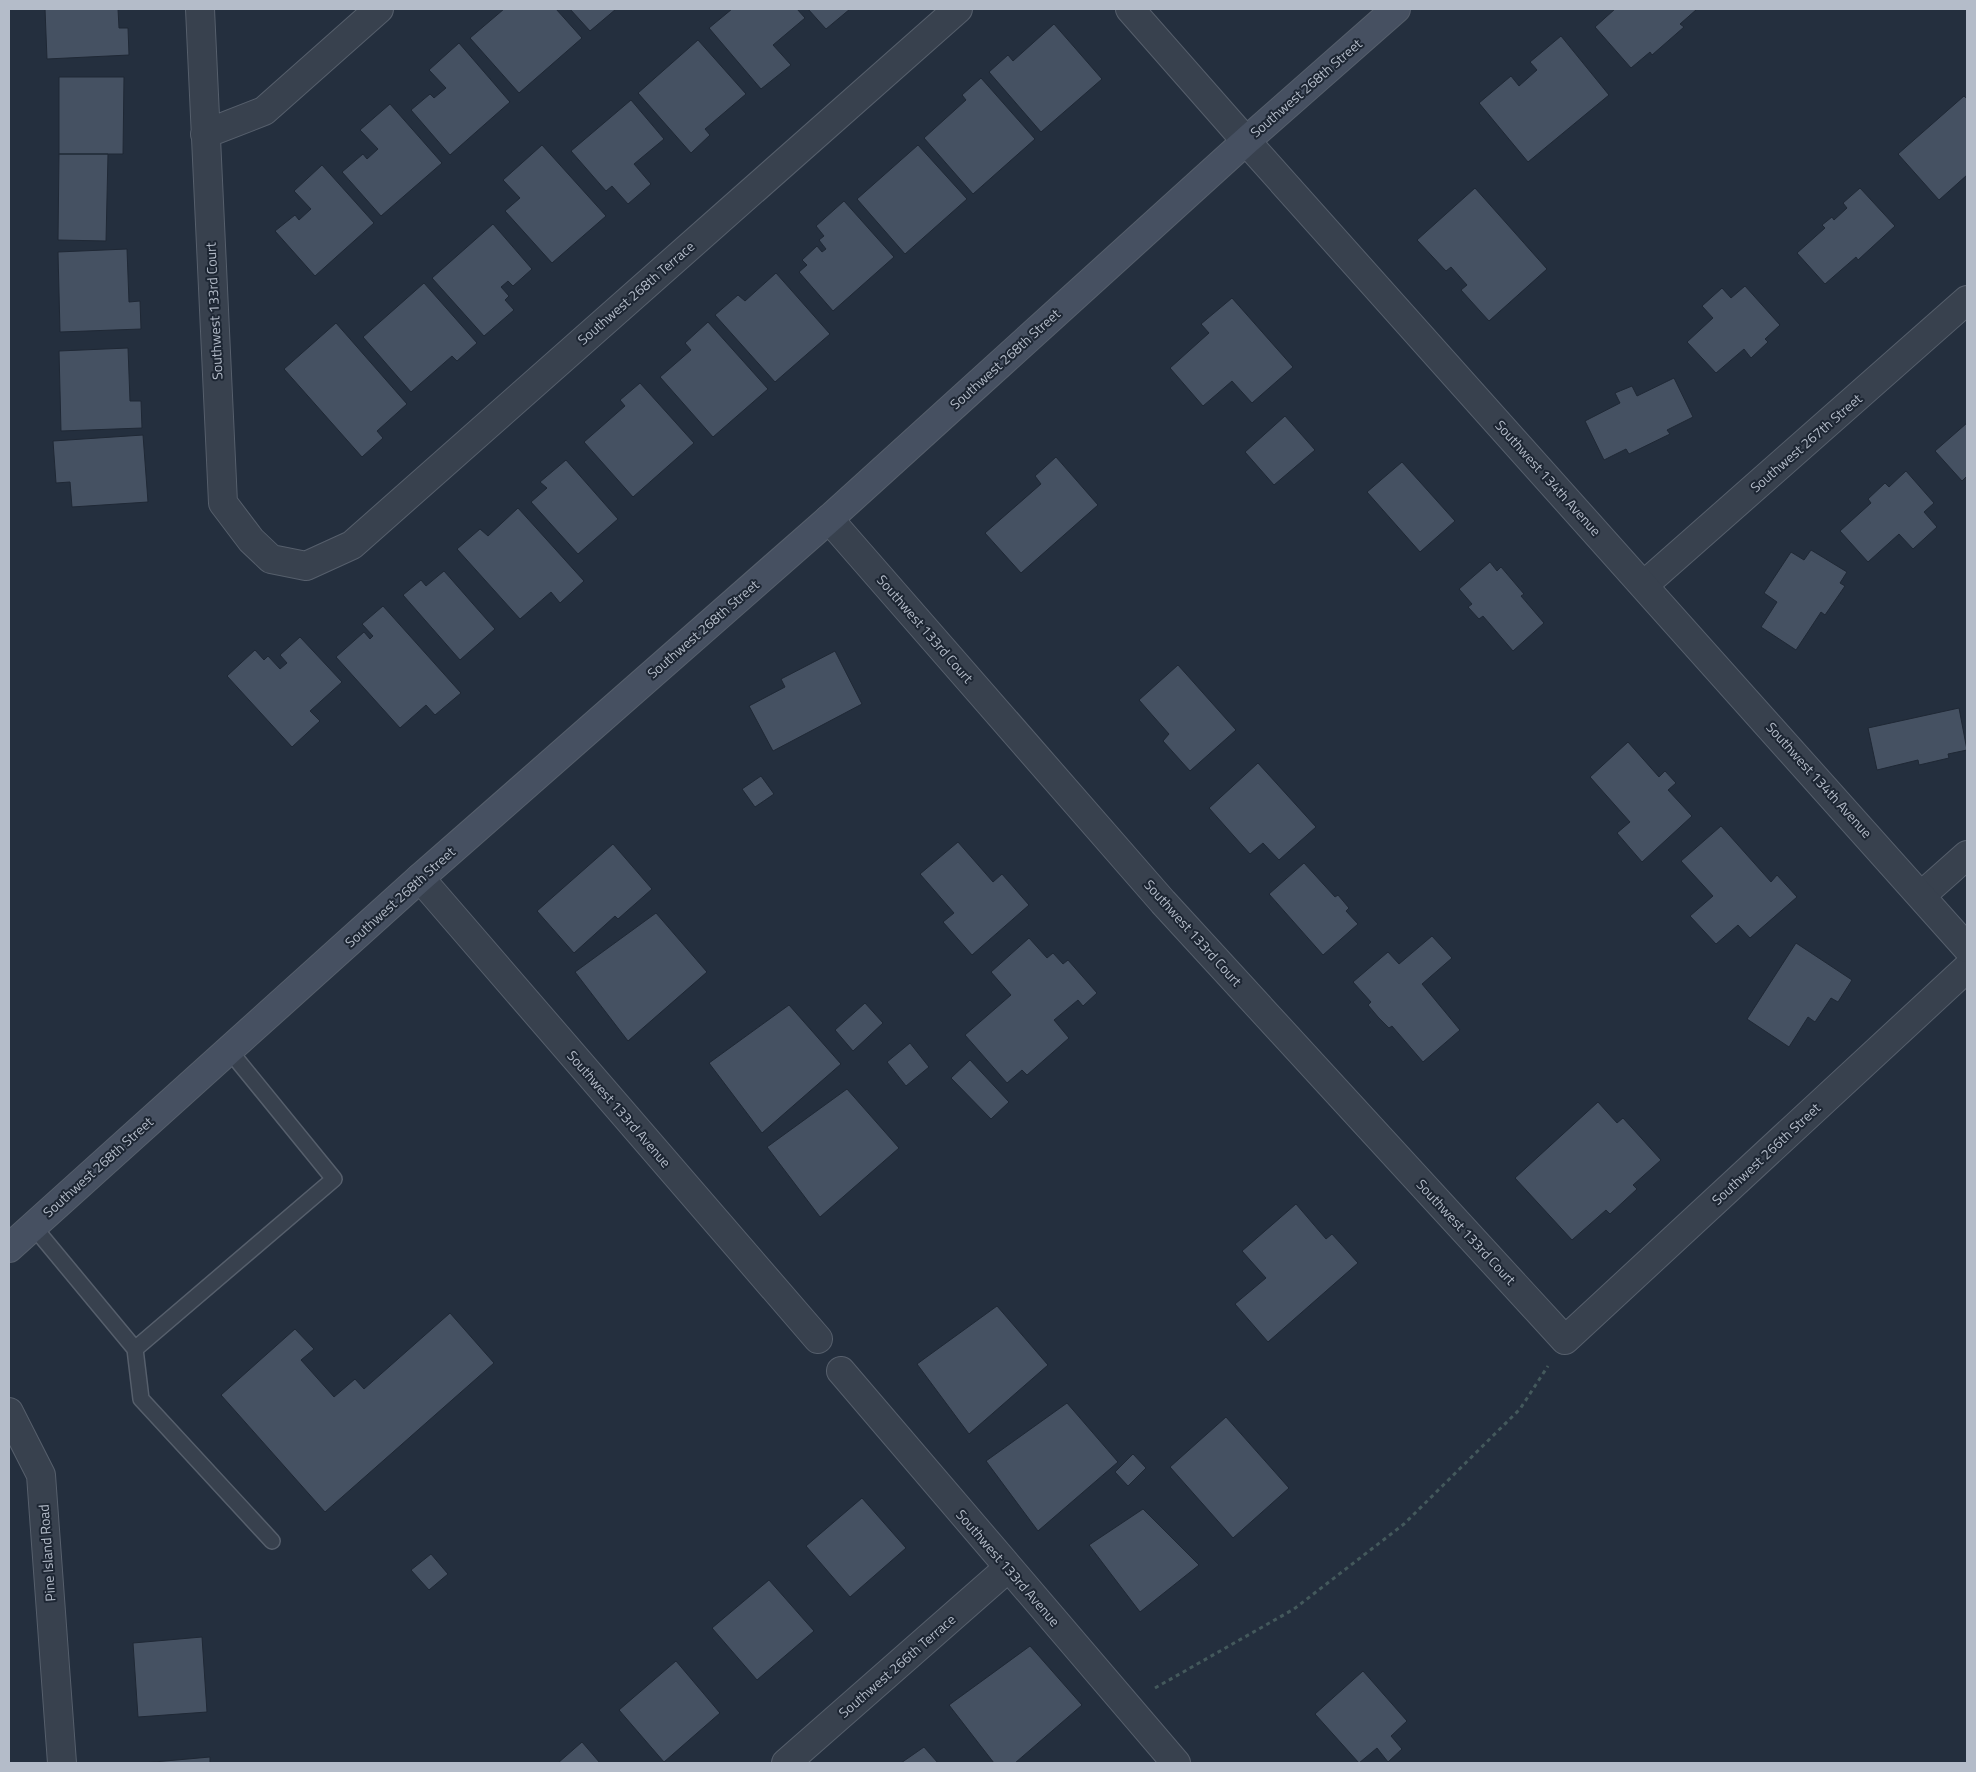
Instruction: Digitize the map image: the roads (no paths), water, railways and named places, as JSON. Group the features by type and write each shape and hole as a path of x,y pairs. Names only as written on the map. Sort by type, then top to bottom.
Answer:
{"main road":[{"name":"Southwest 268th Street","path":"9,1248 420,878 829,518 1246,141 1396,9"}],"street":[{"name":"Southwest 133rd Court","path":"200,9 223,503 251,540 272,559 306,566"},
{"path":"206,134 264,111 378,9"},
{"name":"Southwest 268th Terrace","path":"306,566 352,545 958,9"},
{"name":"Southwest 134th Avenue","path":"1130,9 1922,895 1967,948"},
{"name":"Southwest 267th Street","path":"1644,585 1967,300"},
{"name":"Southwest 133rd Court","path":"829,518 1163,902 1565,1340"},
{"path":"1922,895 1967,856"},
{"name":"Southwest 133rd Avenue","path":"420,878 818,1339"},
{"name":"Southwest 266th Street","path":"1565,1340 1967,968"},
{"name":"Southwest 133rd Avenue","path":"841,1371 1176,1763"},
{"name":"Pine Island Road","path":"9,1412 41,1475 62,1763"},
{"name":"Southwest 266th Terrace","path":"786,1763 1008,1568"}],"lane":[{"path":"135,1349 334,1179 229,1050"},
{"path":"33,1226 135,1349 141,1399 272,1541"}]}
